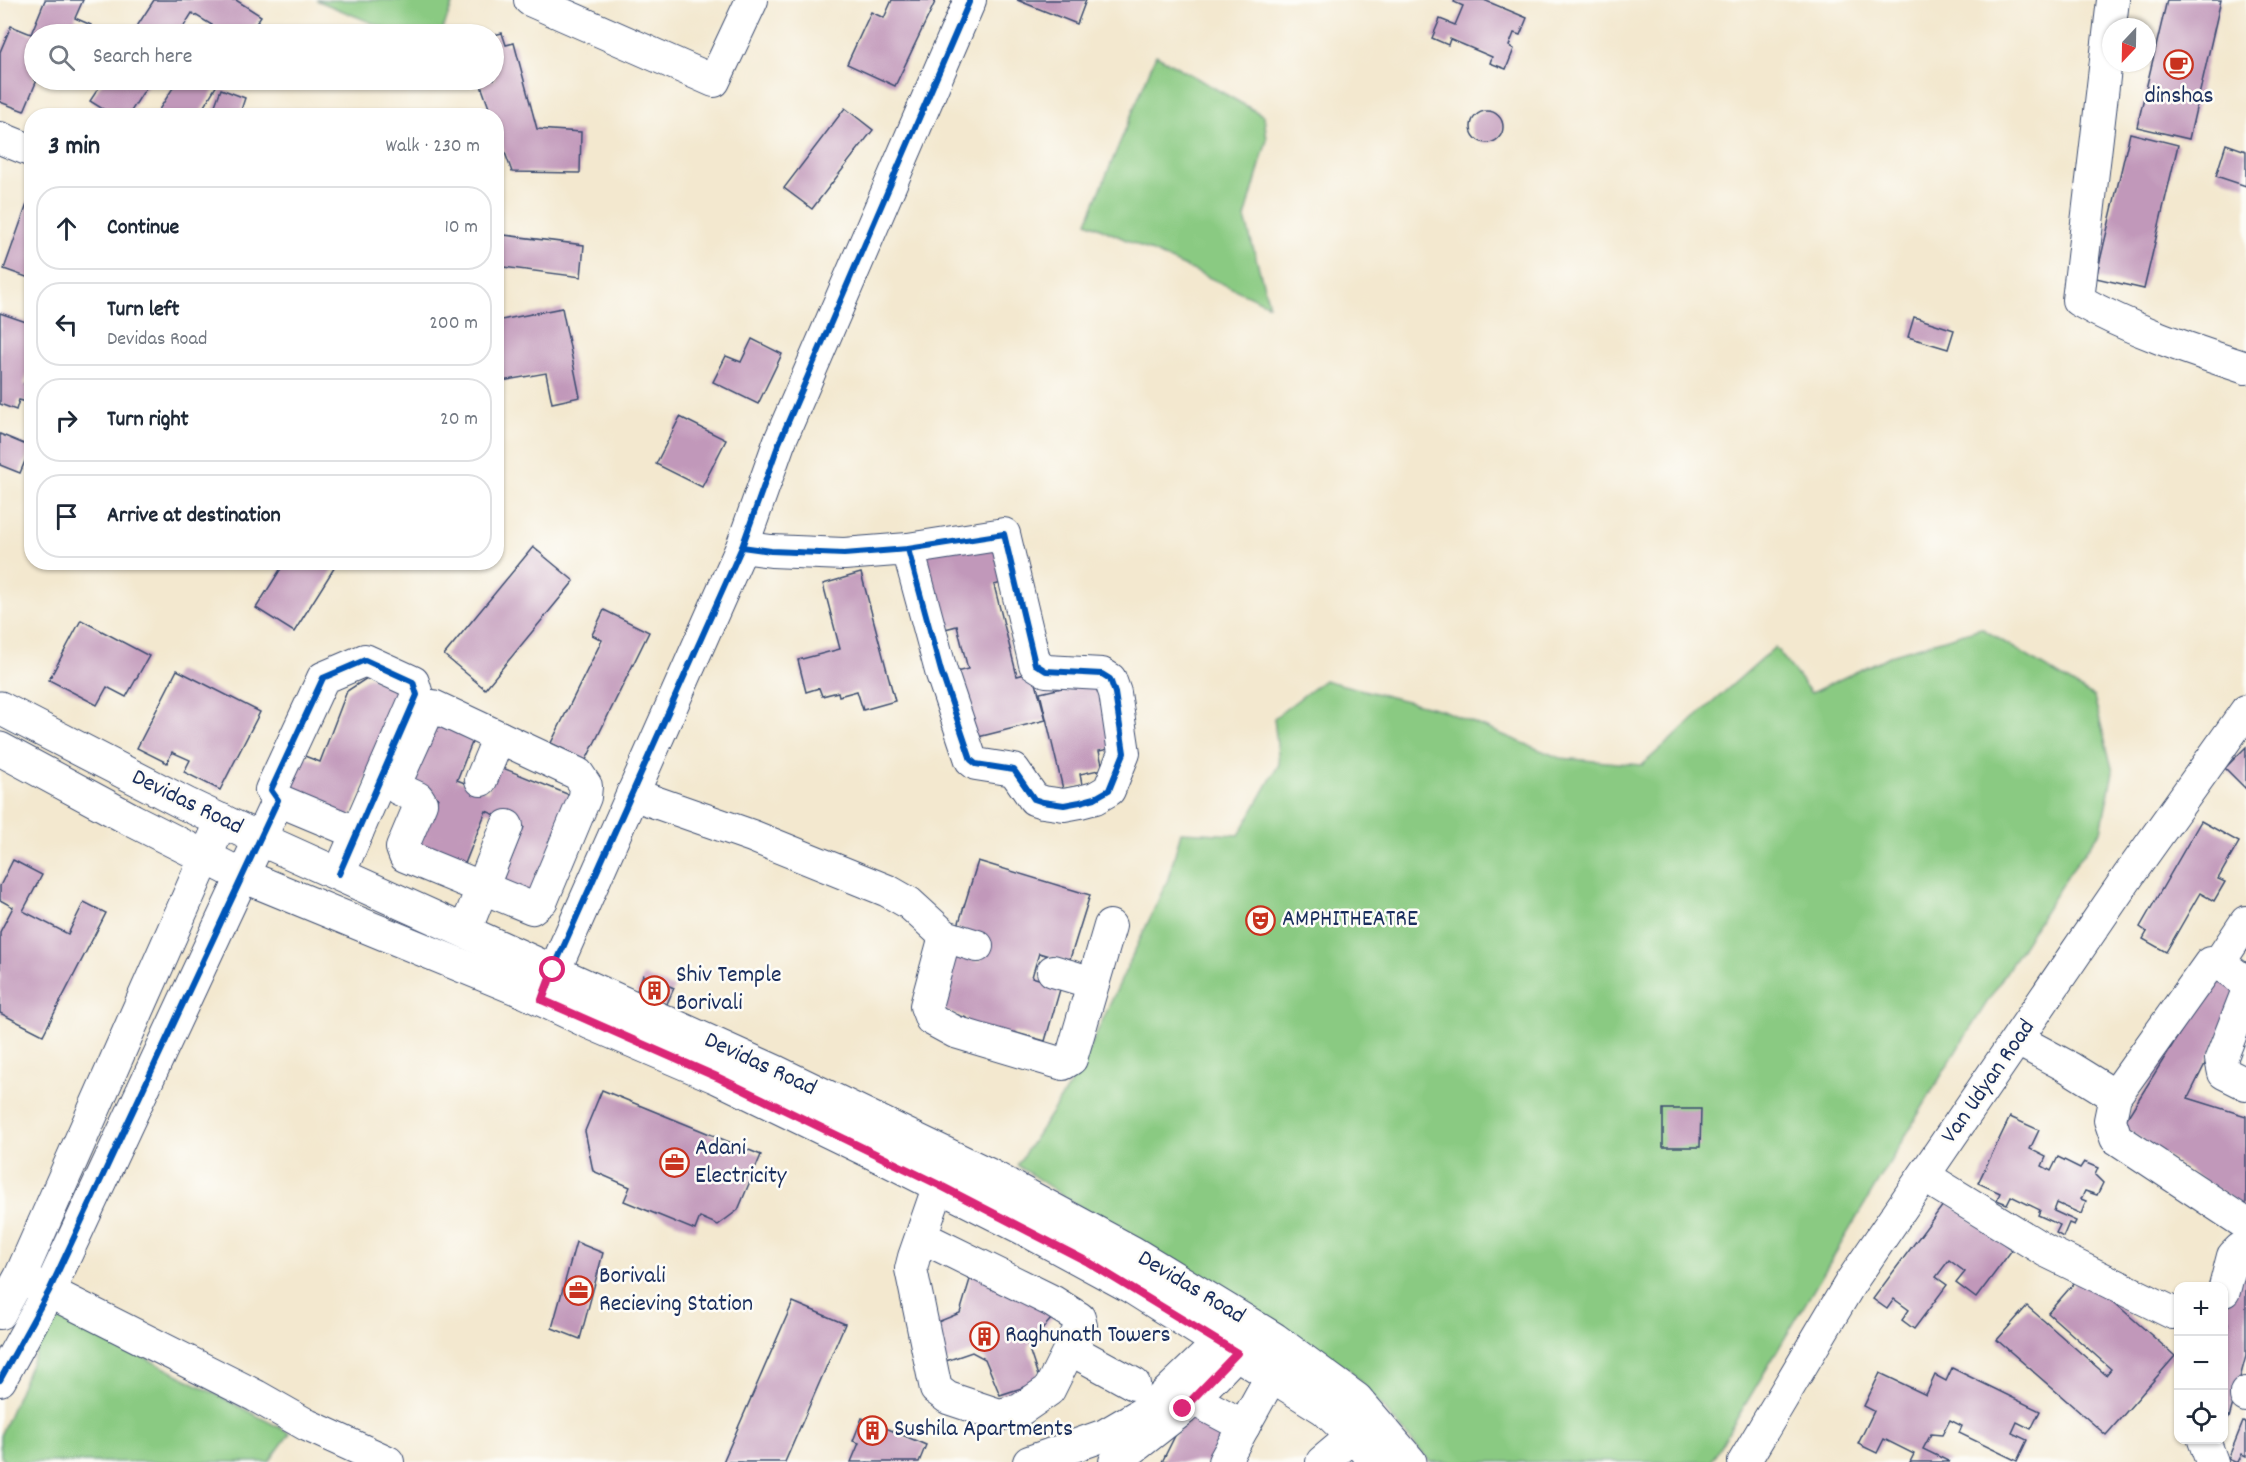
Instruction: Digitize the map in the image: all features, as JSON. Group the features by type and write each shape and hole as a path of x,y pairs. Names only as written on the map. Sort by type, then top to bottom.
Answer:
{"main road":[{"name":"Devidas Road","path":"0,708 186,804 465,931 548,985 717,1077 939,1185 1088,1262 1325,1409 1376,1462"},
{"name":"Devidas Road","path":"0,749 241,875 468,967 548,985 776,1072 987,1174 1133,1252 1274,1339 1356,1399 1410,1462"}],"street":[{"path":"530,0 714,81 752,0"},
{"path":"548,985 742,547 779,443 970,0"},
{"path":"2113,0 2078,300 2117,321 2172,343 2246,368"},
{"path":"0,138 24,148"},
{"path":"742,547 771,551 844,554 908,549 1004,534 1035,664 1046,671 1102,674 1112,682 1116,693 1124,753 1109,790 1095,798 1072,804 1043,802 1034,799 1014,770 976,764 971,760 941,671 908,549"},
{"path":"339,874 357,833 417,695 413,682 365,660 323,678 272,790 278,800 357,833"},
{"path":"433,706 578,774 586,786 585,797 542,900 532,908 483,888 405,856 402,848 421,803 418,798 399,789 396,782 428,711 433,706"},
{"name":"Van Udyan Road","path":"1744,1462 1851,1282 2129,875 2246,711"},
{"path":"481,780 499,737"},
{"path":"632,794 752,836 888,891 909,903 945,936 977,946"},
{"path":"0,1380 49,1291 258,838 278,800"},
{"path":"0,1313 20,1277 222,820"},
{"path":"465,931 507,826"},
{"path":"2218,964 2246,922"},
{"path":"945,936 926,1006 931,1019 956,1032 1063,1064 1071,1059 1110,926"},
{"path":"2246,987 2244,982 2218,964 2210,963 2115,1096 2110,1120 2116,1138 2246,1224"},
{"path":"1053,971 1093,982"},
{"path":"2246,995 2221,1059 2224,1072 2246,1084"},
{"path":"2018,1040 2115,1096"},
{"path":"1924,1176 2046,1251 2173,1313"},
{"path":"922,1237 1052,1301 1079,1318 1081,1326 1049,1390 1020,1410 999,1415 948,1398 936,1389 911,1269 939,1185"},
{"path":"2225,1282 2233,1256 2240,1249 2246,1250"},
{"path":"20,1277 256,1396 307,1425 388,1462"},
{"path":"1115,1462 1193,1399 1228,1347"},
{"path":"1029,1462 1104,1435 1151,1408 1228,1347"},
{"path":"1070,1349 1134,1384"},
{"path":"1224,1462 1272,1376"},
{"path":"1193,1399 1244,1426"},
{"path":"1322,1462 1353,1436"},
{"path":"2205,1444 2212,1462"}],"green space":[{"path":"316,0 454,0 445,24 375,24"},
{"path":"1156,55 1264,116 1267,140 1245,218 1269,305 1087,222"},
{"path":"1981,628 2094,697 2113,772 2101,831 2069,873 1953,1056 1711,1462 1430,1462 1349,1369 1139,1246 1017,1165 1079,1071 1168,879 1181,832 1239,835 1279,764 1274,718 1324,680 1442,710 1560,758 1642,765 1775,647 1811,693 1894,654"},
{"path":"54,1310 290,1433 269,1462 6,1462 0,1456 0,1436"}],"building":[{"path":"45,0 83,0 75,18 89,24 35,24"},
{"path":"154,0 236,0 261,16 256,24 210,24 192,13 185,24 138,24"},
{"path":"892,0 936,0 895,86 847,64 871,12 884,18"},
{"path":"1017,0 1086,0 1077,24"},
{"path":"1455,0 1484,0 1527,18 1520,35 1514,33 1509,46 1514,49 1506,69 1490,63 1492,57 1450,39 1448,45 1432,38 1440,19 1455,25 1463,6 1454,2"},
{"name":"dinshas","path":"2167,0 2221,0 2189,139 2137,127 2150,72 2156,72 2156,47"},
{"path":"11,26 24,31 24,90 33,90 24,111 0,102 0,52"},
{"path":"504,39 506,45 514,43 537,129 581,132 580,173 512,172 504,150 504,108 489,108 483,90 504,90"},
{"path":"97,90 145,90 133,108 101,108 90,101"},
{"path":"172,90 214,90 203,108 160,108"},
{"path":"221,90 245,98 242,108 214,108"},
{"path":"845,108 873,130 812,209 784,188"},
{"path":"1487,111 1498,116 1503,127 1498,138 1487,143 1476,138 1471,127 1476,116"},
{"path":"2130,133 2178,145 2144,289 2096,278"},
{"path":"2226,144 2246,151 2246,186 2216,176"},
{"path":"24,213 24,276 4,269"},
{"path":"504,235 584,245 581,277 504,267"},
{"path":"562,308 580,397 552,403 546,373 504,381 504,319"},
{"path":"0,313 24,321 24,401 19,400 16,410 0,404"},
{"path":"1914,317 1954,330 1948,349 1908,337"},
{"path":"752,339 782,354 758,404 713,382 726,356 741,362"},
{"path":"680,417 726,440 702,487 656,464"},
{"path":"0,434 24,444 24,464 20,473 0,465"},
{"path":"997,535 1009,581 994,585 1017,676 1033,672 1046,720 966,740 948,674 968,669 957,626 937,631 917,555"},
{"path":"533,547 574,581 485,689 444,655"},
{"path":"280,570 333,570 294,632 256,608"},
{"path":"861,573 895,701 863,710 857,691 839,696 838,692 822,696 819,688 806,692 798,660 840,649 823,584"},
{"path":"604,610 649,632 586,760 551,743 602,640 592,635"},
{"path":"81,620 149,656 126,697 107,687 97,705 49,680"},
{"path":"177,670 260,712 220,790 184,772 190,760 172,752 167,763 137,748"},
{"path":"370,676 403,692 347,823 278,792 297,753 320,762 347,691"},
{"path":"1106,678 1123,746 1099,751 1103,769 1080,774 1082,785 1063,789 1040,693"},
{"path":"429,717 475,735 457,780 488,792 498,766 572,796 535,900 500,886 524,827 486,811 462,871 416,852 438,798 402,783"},
{"path":"2246,747 2246,789 2225,768"},
{"path":"2201,821 2239,842 2218,879 2225,882 2214,901 2200,893 2166,952 2143,939 2147,932 2140,927"},
{"path":"13,860 42,875 23,911 68,934 84,902 106,913 43,1035 0,1013 0,932 13,907 0,900 0,886"},
{"path":"978,861 1090,895 1069,962 1039,953 1032,977 1061,986 1045,1041 1013,1032 1011,1040 964,1026 967,1018 933,1007 950,952 980,962 987,938 957,929"},
{"name":"Shiv Temple Borivali","path":"643,975 674,988 666,1006 636,993"},
{"path":"2214,978 2241,992 2188,1098 2246,1116 2246,1209 2122,1126"},
{"name":"Adani Electricity","path":"602,1090 761,1155 738,1210 718,1225 700,1217 695,1230 624,1201 630,1187 593,1171 585,1131"},
{"path":"1663,1109 1701,1109 1700,1147 1663,1147"},
{"path":"2010,1117 2039,1130 2030,1149 2046,1157 2042,1166 2051,1171 2058,1157 2080,1168 2084,1162 2098,1168 2095,1175 2103,1183 2097,1195 2085,1191 2081,1199 2086,1201 2081,1214 2057,1203 2054,1211 2076,1221 2074,1225 2069,1223 2063,1237 2056,1233 2060,1225 2038,1215 2040,1210 2011,1196 2007,1204 1997,1200 2000,1193 1978,1183"},
{"path":"1946,1201 2012,1250 1976,1298 1956,1283 1965,1272 1949,1260 1936,1277 1947,1285 1914,1329 1902,1320 1909,1310 1894,1299 1887,1309 1873,1299"},
{"name":"Borivali Recieving Station","path":"576,1242 603,1253 580,1339 552,1328"},
{"path":"2239,1256 2246,1258 2246,1356 2229,1418 2228,1418 2228,1299"},
{"name":"Raghunath Towers","path":"974,1266 1057,1312 1028,1346 1040,1382 1000,1395 985,1359 972,1352 943,1362 928,1326 960,1313"},
{"path":"2082,1274 2174,1355 2106,1435 1997,1340 2027,1306 2106,1375 2111,1369 2048,1313"},
{"path":"793,1302 845,1324 785,1462 723,1462"},
{"path":"1952,1368 2040,1411 2031,1429 2017,1422 2012,1433 2027,1440 2017,1461 1959,1433 1962,1426 1950,1420 1942,1435 1931,1434 1923,1449 1950,1462 1910,1462 1914,1454 1884,1439 1877,1453 1858,1444 1874,1411 1864,1406 1880,1373 1926,1395 1935,1375 1946,1381"},
{"path":"1191,1404 1233,1425 1215,1462 1162,1462"},
{"name":"Sushila Apartments","path":"862,1418 926,1445 919,1462 851,1462 859,1443 853,1441"},
{"path":"2243,1422 2246,1423 2246,1456 2242,1454 2238,1462 2235,1462 2228,1459"}],"cycle path":[{"path":"542,1000 553,970 742,547 779,443 970,0"},
{"path":"742,547 771,551 844,554 908,549 1004,534 1035,664 1046,671 1102,674 1110,679 1115,693 1124,753 1109,790 1095,798 1064,805 1043,802 1034,799 1014,770 976,764 971,760 941,671 908,549"},
{"path":"0,1380 49,1291 278,800 271,790 323,678 365,660 413,682 417,695 339,874"}],"place":[{"name":"dinshas","path":"2179,64"},
{"name":"AMPHITHEATRE","path":"1261,920"},
{"name":"Shiv Temple Borivali","path":"655,990"},
{"name":"Adani Electricity","path":"674,1163"},
{"name":"Borivali Recieving Station","path":"578,1291"},
{"name":"Raghunath Towers","path":"984,1336"},
{"name":"Sushila Apartments","path":"873,1430"}],"route":[{"path":"553,970 542,1000 717,1077 939,1185 1088,1262 1237,1353 1183,1409"}]}
